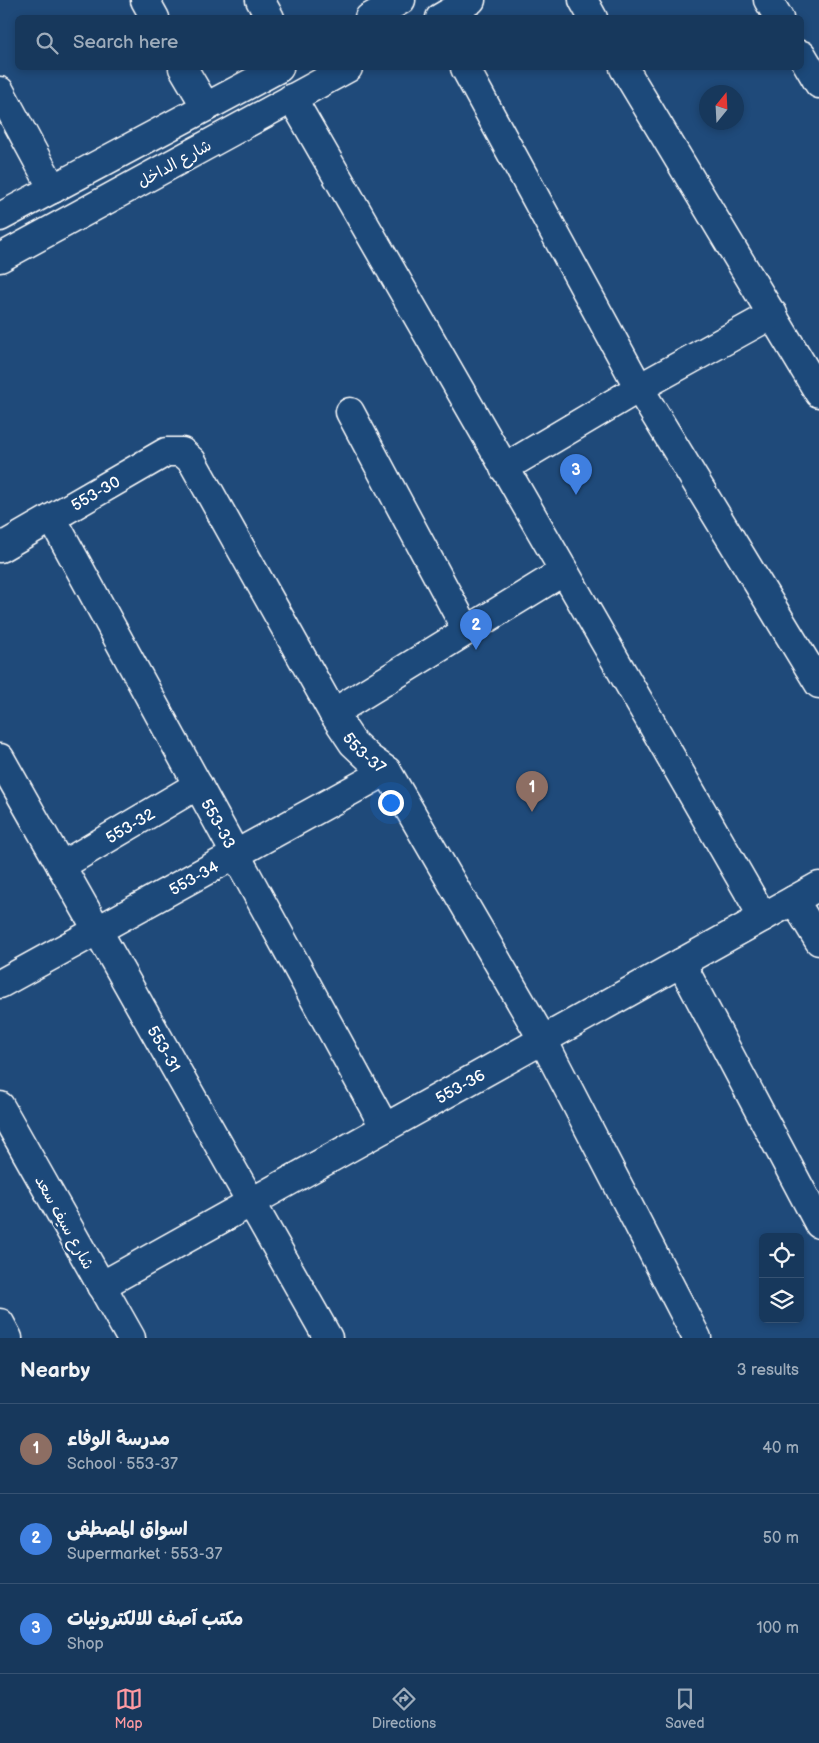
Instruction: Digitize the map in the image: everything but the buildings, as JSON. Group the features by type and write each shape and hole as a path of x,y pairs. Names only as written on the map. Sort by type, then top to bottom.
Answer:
{"street":[{"path":"145,0 153,15"},
{"path":"260,0 268,15"},
{"path":"374,15 401,0"},
{"path":"445,15 471,0"},
{"path":"583,0 592,15"},
{"path":"768,0 777,15"},
{"path":"804,58 819,84"},
{"path":"184,70 206,107"},
{"name":"شارع الداخل","path":"0,218 276,70"},
{"name":"شارع الداخل","path":"0,258 344,70"},
{"path":"466,70 639,388 819,684"},
{"path":"625,70 819,393"},
{"path":"0,91 53,188"},
{"path":"292,98 763,917"},
{"path":"504,468 639,388 773,314"},
{"path":"350,412 467,631"},
{"name":"553-30","path":"0,548 166,452 182,452 192,461"},
{"name":"553-37","path":"192,461 333,714 353,744 387,771 543,1040 697,1338"},
{"name":"553-33","path":"52,518 385,1128"},
{"path":"333,714 564,571"},
{"name":"553-31","path":"0,758 328,1338"},
{"name":"553-34","path":"0,984 387,771"},
{"name":"553-32","path":"61,866 198,785"},
{"name":"553-36","path":"101,1286 819,886"},
{"path":"794,900 819,941"},
{"path":"681,963 819,1224"},
{"name":"شارع سيف سعد","path":"3,1117 130,1338"},
{"path":"0,1323 8,1338"}],"place":[{"name":"مكتب آصف للالكترونيات","path":"576,495"},
{"name":"اسواق المصطفى","path":"476,650"},
{"name":"مدرسة الوفاء","path":"532,812"}]}
